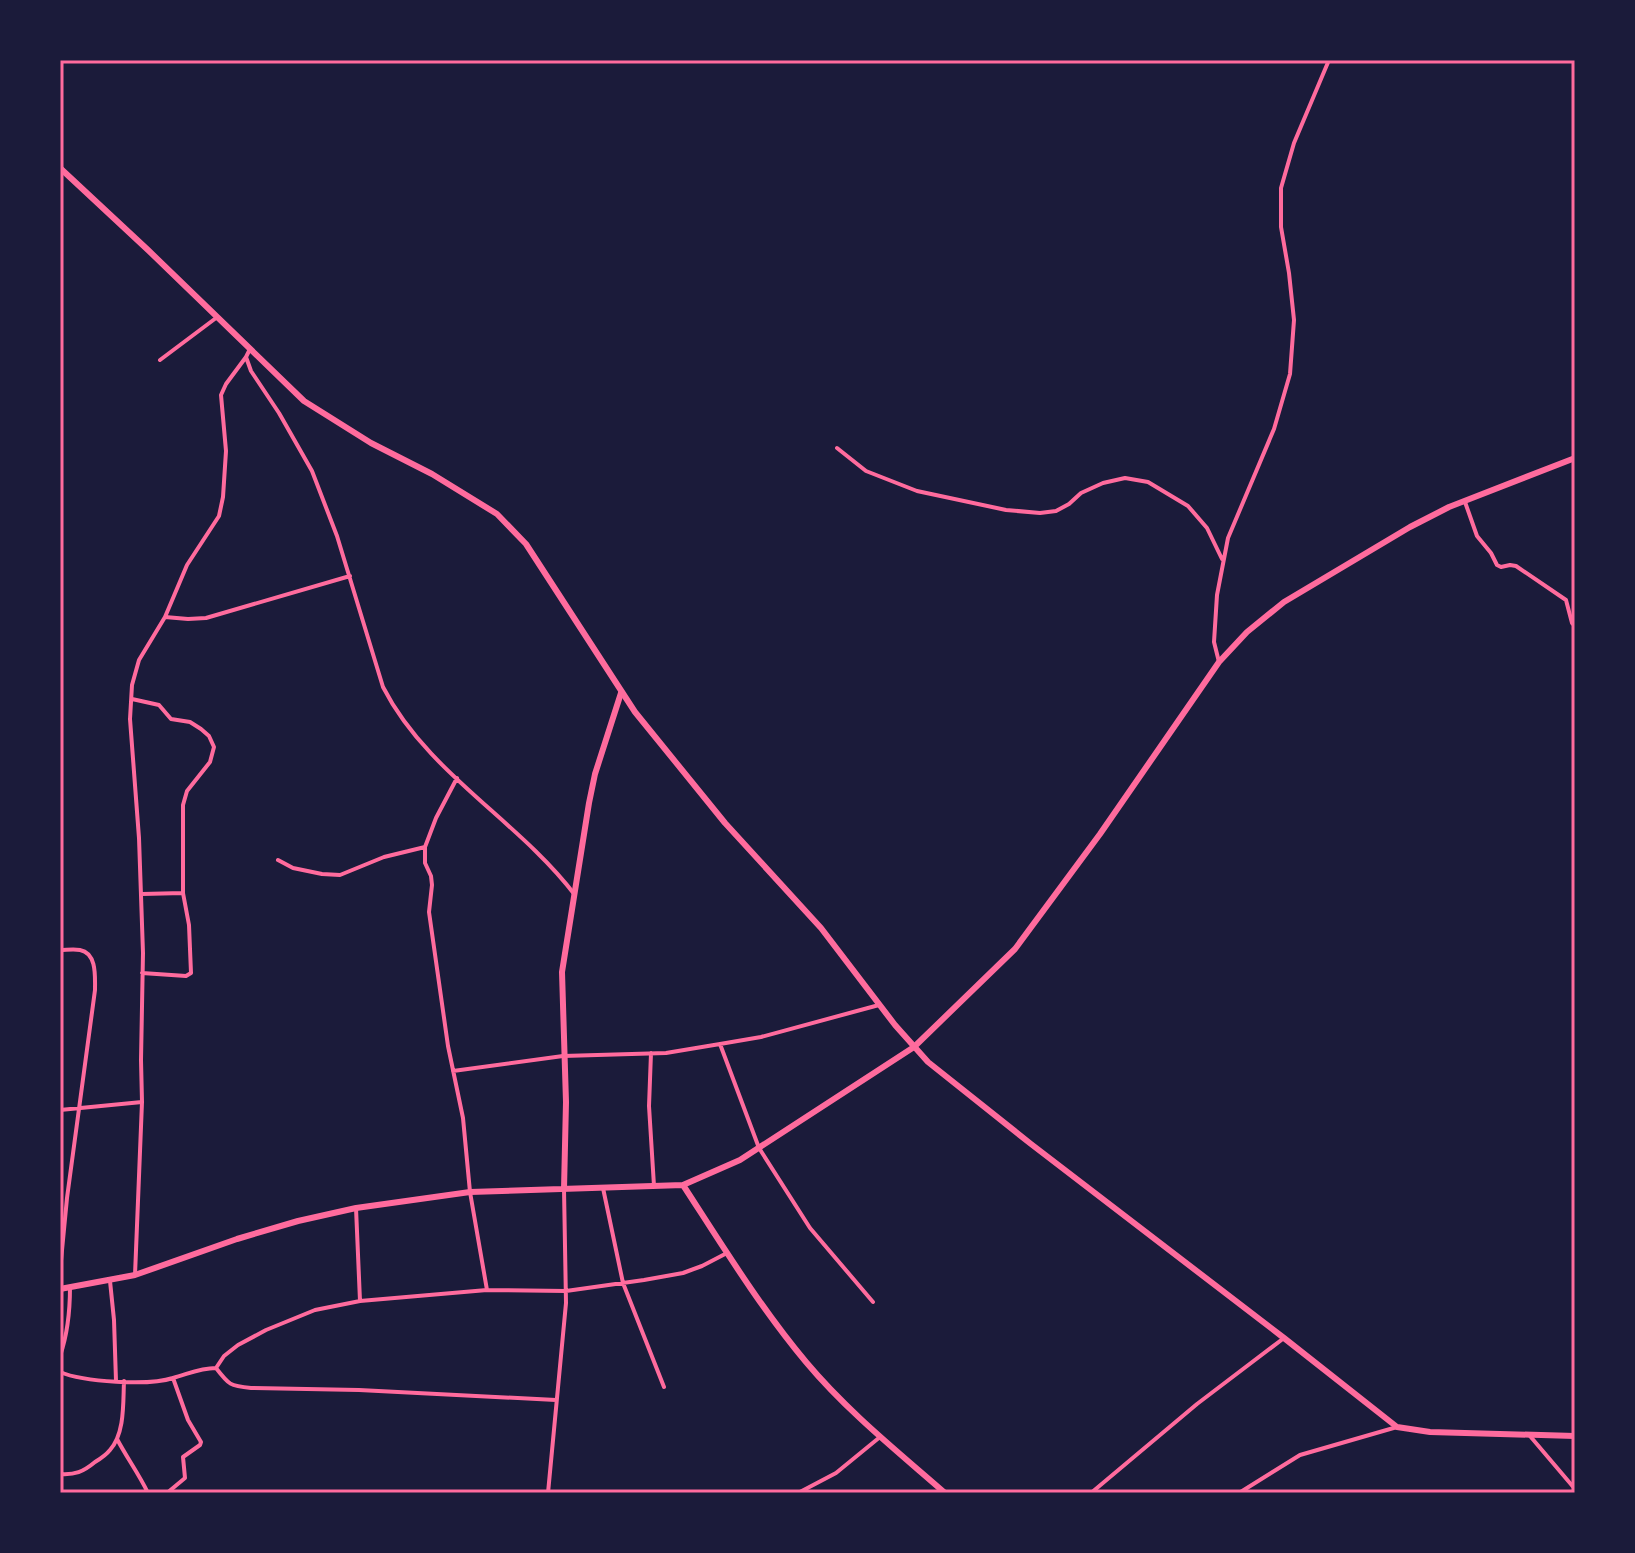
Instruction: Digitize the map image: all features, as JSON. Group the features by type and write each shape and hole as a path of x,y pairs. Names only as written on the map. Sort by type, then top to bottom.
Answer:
{"street":[{"path":"1219,662 1214,642 1217,595 1228,538 1274,429 1290,374 1294,320 1281,227 1281,188 1294,143 1329,60"},
{"path":"60,168 304,401 497,514 526,544 621,693 663,748 821,928 879,1005 928,1062 1397,1427"},
{"path":"160,360 216,318"},
{"path":"135,1275 142,1102 142,973 141,894 130,719 132,685 139,660 165,617 187,565 219,516 226,451 221,395 250,349"},
{"path":"246,357 251,371 312,471 337,536 389,698 411,731 559,874 575,895"},
{"path":"837,448 866,471 917,491 1006,510 1056,511 1081,493 1103,483 1125,478 1148,482 1188,506 1207,528 1223,562"},
{"path":"60,1289 135,1275 237,1239 356,1208 470,1192 683,1185 740,1160 914,1047 1015,949 1108,823 1219,662 1247,632 1284,602 1410,527 1464,501 1575,458"},
{"path":"1464,501 1477,536 1497,565 1516,566 1566,600 1575,626"},
{"path":"165,617 206,618 350,576"},
{"path":"548,1493 566,1303 566,1102 562,972 595,774 621,693"},
{"path":"132,699 155,703 171,719 190,722 209,736 214,747 207,767 187,791 182,814 183,893 189,925 191,973 186,976 142,973"},
{"path":"457,778 425,847 425,863 431,876 429,912 487,1290"},
{"path":"278,860 293,868 340,875 384,857 425,847"},
{"path":"141,894 183,893"},
{"path":"60,950 82,950 87,953 94,968 95,990 60,1271"},
{"path":"453,1071 563,1056 666,1053 761,1037 879,1005"},
{"path":"720,1044 759,1148 810,1228 873,1302"},
{"path":"651,1053 649,1106 654,1186"},
{"path":"60,1110 142,1102"},
{"path":"683,1185 763,1305 807,1363 860,1419 945,1493"},
{"path":"603,1188 623,1283 664,1387"},
{"path":"356,1208 360,1301"},
{"path":"216,1368 224,1356 238,1345 315,1310 360,1301 487,1290 566,1291 683,1273 727,1253"},
{"path":"110,1281 116,1381"},
{"path":"60,1356 69,1316 70,1287"},
{"path":"1091,1493 1197,1404 1284,1338"},
{"path":"60,1372 91,1380 160,1381 204,1368 216,1368"},
{"path":"216,1368 227,1383 251,1388 556,1400"},
{"path":"167,1493 185,1478 183,1457 201,1442 188,1420 173,1378"},
{"path":"60,1474 78,1474 110,1450 121,1425 124,1381"},
{"path":"1239,1493 1300,1455 1397,1427 1430,1432 1575,1436"},
{"path":"1528,1434 1575,1489"},
{"path":"798,1493 836,1473 880,1437"},
{"path":"117,1439 148,1493"}]}
